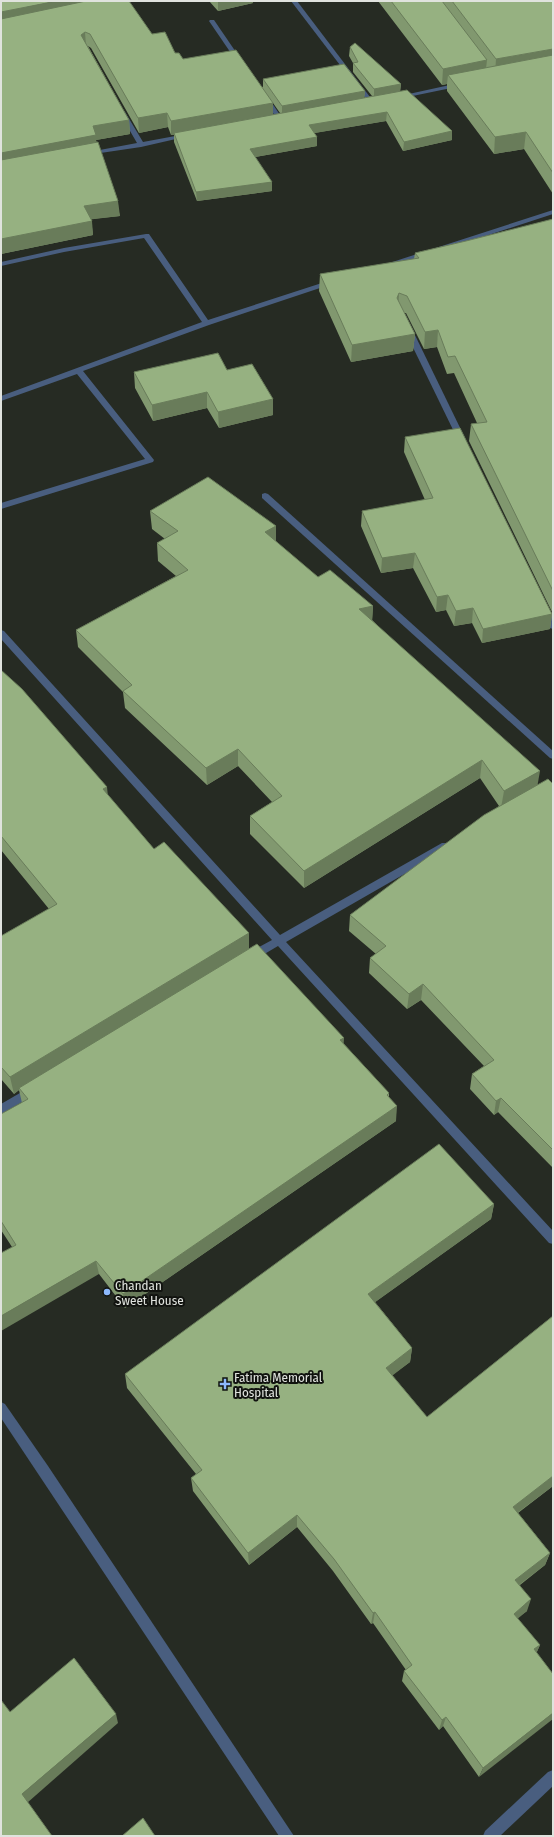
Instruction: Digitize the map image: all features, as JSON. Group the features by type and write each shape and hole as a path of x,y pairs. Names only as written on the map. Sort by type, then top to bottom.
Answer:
{"street":[{"path":"294,1 371,102"},
{"path":"212,21 243,66"},
{"path":"394,98 470,83"},
{"path":"261,92 279,118"},
{"path":"364,103 379,101"},
{"path":"118,104 141,144"},
{"path":"272,120 287,117"},
{"path":"79,156 195,134"},
{"path":"379,268 553,212"},
{"path":"1,264 64,250 146,236 206,323"},
{"path":"1,399 206,323 342,280"},
{"path":"404,321 467,449"},
{"path":"1,506 150,460 79,371"},
{"path":"265,496 553,756"},
{"path":"543,605 553,626"},
{"path":"1,633 278,940 553,1239"},
{"path":"244,961 278,940 457,839"},
{"path":"1,1110 42,1085"},
{"path":"1,1408 44,1470 287,1836"},
{"path":"490,1836 553,1776"}],"building":[{"path":"1,1 57,1 1,12"},
{"path":"86,1 129,1 152,34 165,32 175,53 179,53 183,59 236,50 273,103 171,121 167,113 138,118 90,34 85,32 81,35 129,120 93,126 96,135 1,153 1,19"},
{"path":"391,1 442,1 487,60 443,69"},
{"path":"452,1 553,1 553,49 496,59"},
{"path":"355,43 401,84 374,89 353,63 358,62 350,47"},
{"path":"553,55 553,173 526,132 495,137 448,75"},
{"path":"344,64 365,91 282,106 263,79"},
{"path":"407,90 452,131 404,142 387,112 309,125 317,137 250,149 272,182 196,192 174,133"},
{"path":"98,142 118,201 84,206 92,221 1,239 1,160"},
{"path":"553,219 553,591 471,424 487,422 455,356 448,357 438,330 425,332 407,296 399,293 397,298 415,334 352,345 320,274 419,258 415,253"},
{"path":"218,353 227,370 252,364 273,399 218,412 207,392 152,405 134,372"},
{"path":"460,428 552,614 483,629 473,608 456,611 448,595 437,597 415,553 382,558 362,511 433,498 405,437"},
{"path":"208,477 276,526 265,532 318,577 330,570 373,606 359,609 540,771 504,791 482,760 304,871 250,816 282,796 238,749 206,768 123,691 132,685 76,630 188,570 157,543 178,531 150,511"},
{"path":"1,670 22,689 107,787 103,789 154,849 164,842 249,933 10,1077 1,1067 1,936 57,904 1,836"},
{"path":"548,779 553,784 553,1150 501,1098 496,1101 472,1074 494,1060 423,984 409,994 370,958 386,946 350,915 484,815"},
{"path":"257,944 344,1038 340,1040 389,1093 387,1095 397,1106 123,1294 96,1261 1,1316 1,1253 16,1245 1,1221 1,1114 28,1099 19,1088"},
{"path":"439,1144 494,1204 368,1294 412,1348 386,1368 427,1417 553,1316 553,1476 513,1507 550,1553 515,1580 531,1599 514,1614 540,1645 534,1649 553,1674 553,1713 483,1768 446,1717 442,1720 404,1671 412,1665 375,1612 373,1613 334,1559 297,1515 248,1553 191,1478 202,1470 125,1374"},
{"path":"74,1658 116,1714 22,1794 52,1836 1,1836 1,1700 10,1712"},
{"path":"143,1818 155,1836 122,1836"}],"place":[{"name":"Chandan Sweet House","path":"107,1292"},
{"name":"Fatima Memorial Hospital","path":"225,1384"}]}
